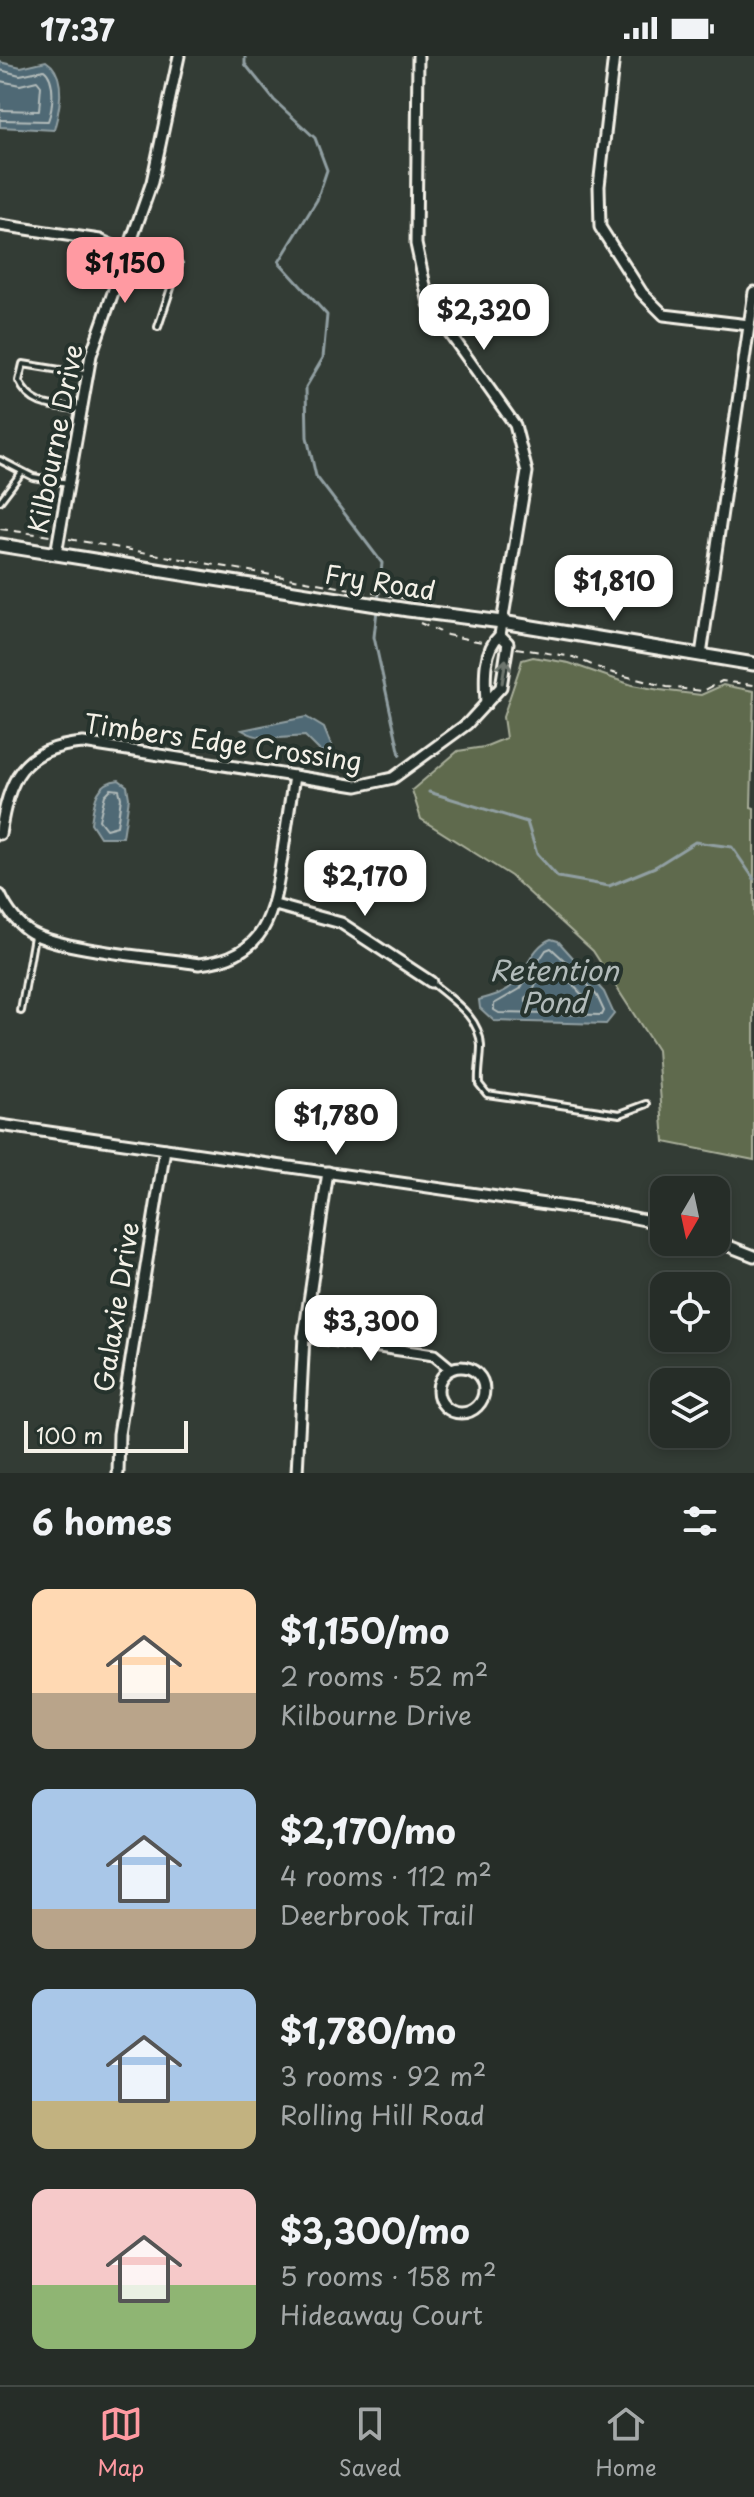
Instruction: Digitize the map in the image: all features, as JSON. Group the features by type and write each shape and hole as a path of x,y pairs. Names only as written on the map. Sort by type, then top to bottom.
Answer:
{"street":[{"name":"Kilbourne Drive","path":"56,554 86,374 157,163 179,56"},
{"path":"418,56 416,244 429,304 515,425 527,472 501,628 490,644 485,679 486,704"},
{"path":"614,56 599,186 600,227 635,283 664,315 749,325"},
{"path":"0,225 100,240 127,252"},
{"path":"701,655 754,292"},
{"name":"Fry Road","path":"0,545 408,610 501,628 754,664"},
{"path":"501,628 507,647"},
{"name":"Timbers Edge Crossing","path":"0,834 6,796 13,778 27,762 45,750 83,743 357,786 393,778 467,724 501,687 507,647"},
{"path":"0,895 2,907 16,920 34,934 53,941 209,963 238,954 255,942 275,905 294,776"},
{"path":"275,905 341,923 431,982"},
{"path":"0,1125 650,1221"},
{"name":"Galaxie Drive","path":"118,1473 119,1434 165,1149"},
{"path":"297,1473 304,1336 328,1172"},
{"path":"730,1247 754,1256"},
{"path":"304,1336 434,1355 451,1369 472,1369 482,1380 482,1401 472,1411 452,1412 439,1397 441,1378 451,1369"}],"lane":[{"path":"132,238 176,259 179,264 158,327"},
{"path":"80,409 41,405 25,395 19,381 23,364 86,374"},
{"path":"0,460 33,477 68,483"},
{"path":"0,501 22,472"},
{"path":"21,1011 34,934"},
{"path":"431,982 471,1018 478,1030 481,1043 479,1084 487,1094 620,1114 647,1104"}],"path":[{"path":"0,529 310,581"},
{"path":"408,610 411,619 447,635 490,644"},
{"path":"507,647 573,657 609,672 667,687 703,691 722,681 754,685"}],"green space":[{"path":"533,657 569,663 632,685 660,690 701,695 723,685 754,691 751,807 754,808 754,1160 664,1142 657,1050 593,951 511,876 421,819 412,790 458,751 484,747 506,738 503,717 522,660"}],"water":[{"path":"46,61 53,67 59,83 60,102 54,130 0,127 0,62 21,67"},
{"path":"306,717 324,728 334,752 320,751 305,736 265,738 242,730"},
{"path":"119,780 127,786 129,798 123,837 100,837 91,823 97,795 105,785"},
{"name":"Retention Pond","path":"551,939 558,941 604,992 614,1014 606,1024 494,1021 480,1008 479,1000 514,984 534,953"}],"waterway":[{"path":"245,56 245,64 274,100 315,138 327,170 317,200 279,262 327,315 323,358 306,387 307,437 316,476 382,563 378,603"},
{"path":"377,610 374,637 400,755"},
{"path":"429,792 527,822 537,854 558,877 609,886 655,867 695,842 732,847 754,879"}]}
